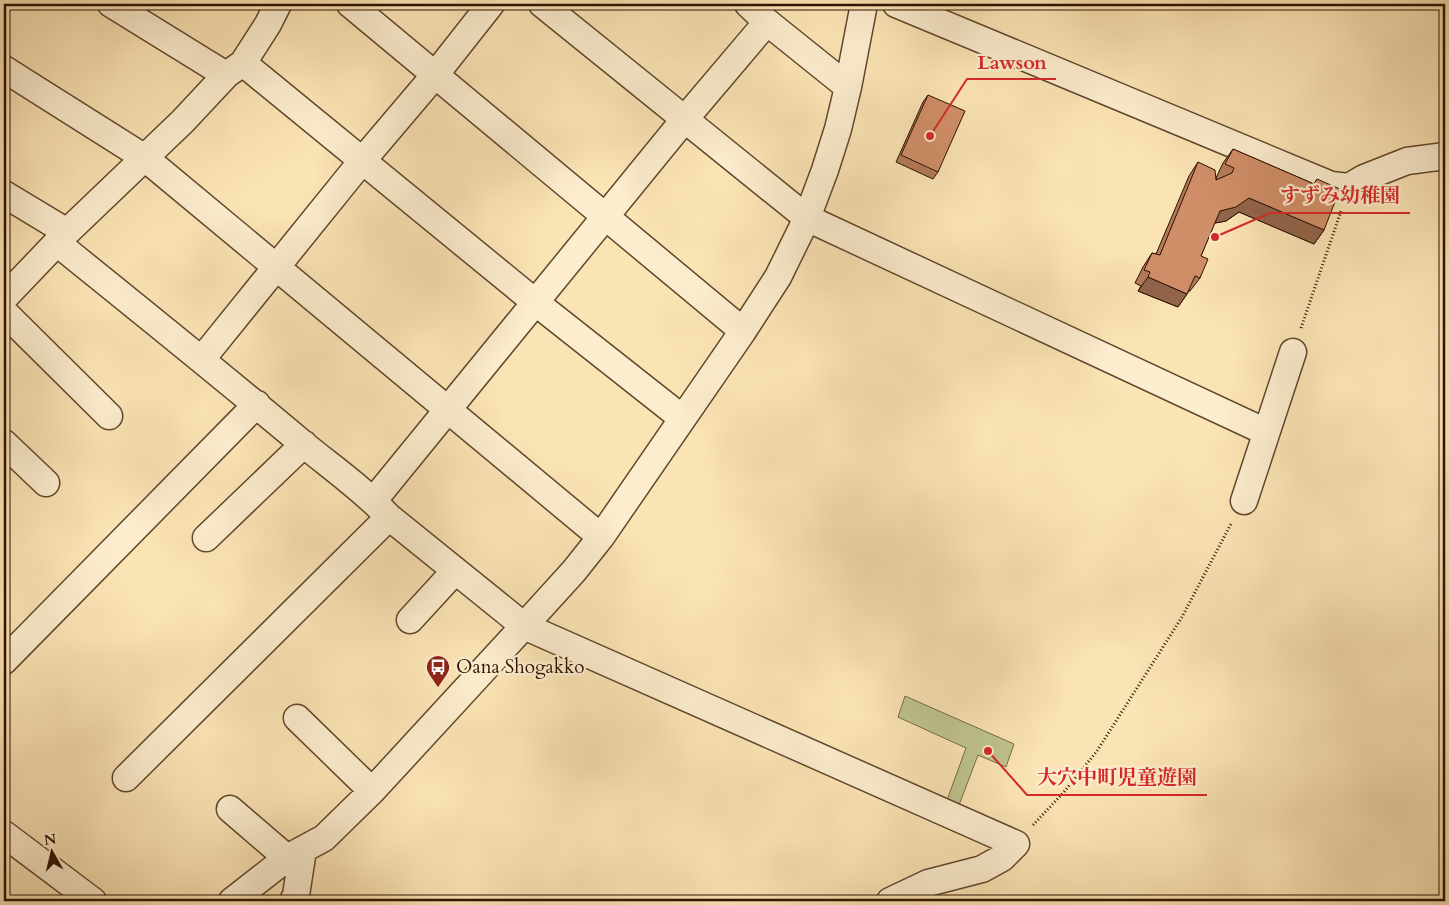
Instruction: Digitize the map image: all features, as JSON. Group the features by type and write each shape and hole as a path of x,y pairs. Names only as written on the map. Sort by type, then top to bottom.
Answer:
{"street":[{"path":"111,4 235,69 362,160 535,302 682,418"},
{"path":"4,298 62,237 235,69 268,24 278,4"},
{"path":"350,4 743,331"},
{"path":"202,359 362,160 491,4"},
{"path":"542,4 808,218 1266,432"},
{"path":"748,4 767,22 848,87"},
{"path":"232,901 295,854 324,838 372,791 574,571 600,537 743,331 778,277 808,218 833,145 848,87 864,4"},
{"path":"896,4 1331,185 1349,187 1364,178 1407,161 1445,156"},
{"path":"126,778 381,509 448,410 605,216 767,22"},
{"path":"4,69 145,158 600,537"},
{"path":"4,194 62,237 202,359 455,571 524,626 1016,844 1002,858 982,869 928,883 890,901"},
{"path":"4,312 109,416"},
{"path":"1244,501 1293,352"},
{"path":"4,661 257,404"},
{"path":"4,443 46,484"},
{"path":"206,538 304,444"},
{"path":"410,620 455,571"},
{"path":"297,718 372,791"},
{"path":"230,809 295,854"},
{"path":"4,834 94,901"},
{"path":"293,901 296,895 295,854"}],"path":[{"path":"1293,352 1349,187"},
{"path":"1016,844 1064,792 1097,751 1182,617 1244,501"}],"green space":[{"path":"905,696 1014,744 1006,767 978,755 959,805 947,800 966,748 898,717"}],"building":[{"path":"928,95 965,111 938,172 901,155"},
{"path":"1233,149 1314,184 1317,179 1340,189 1324,230 1249,198 1236,207 1220,211 1201,256 1208,259 1200,278 1195,276 1187,294 1148,277 1150,272 1144,270 1152,253 1160,255 1198,162 1215,170 1216,180 1232,173 1234,168 1225,164"}],"place":[{"name":"Lawson","path":"930,136"},
{"name":"すずみ幼稚園","path":"1215,237"},
{"name":"Oana Shogakko","path":"438,688"},
{"name":"大穴中町児童遊園","path":"988,751"}]}
